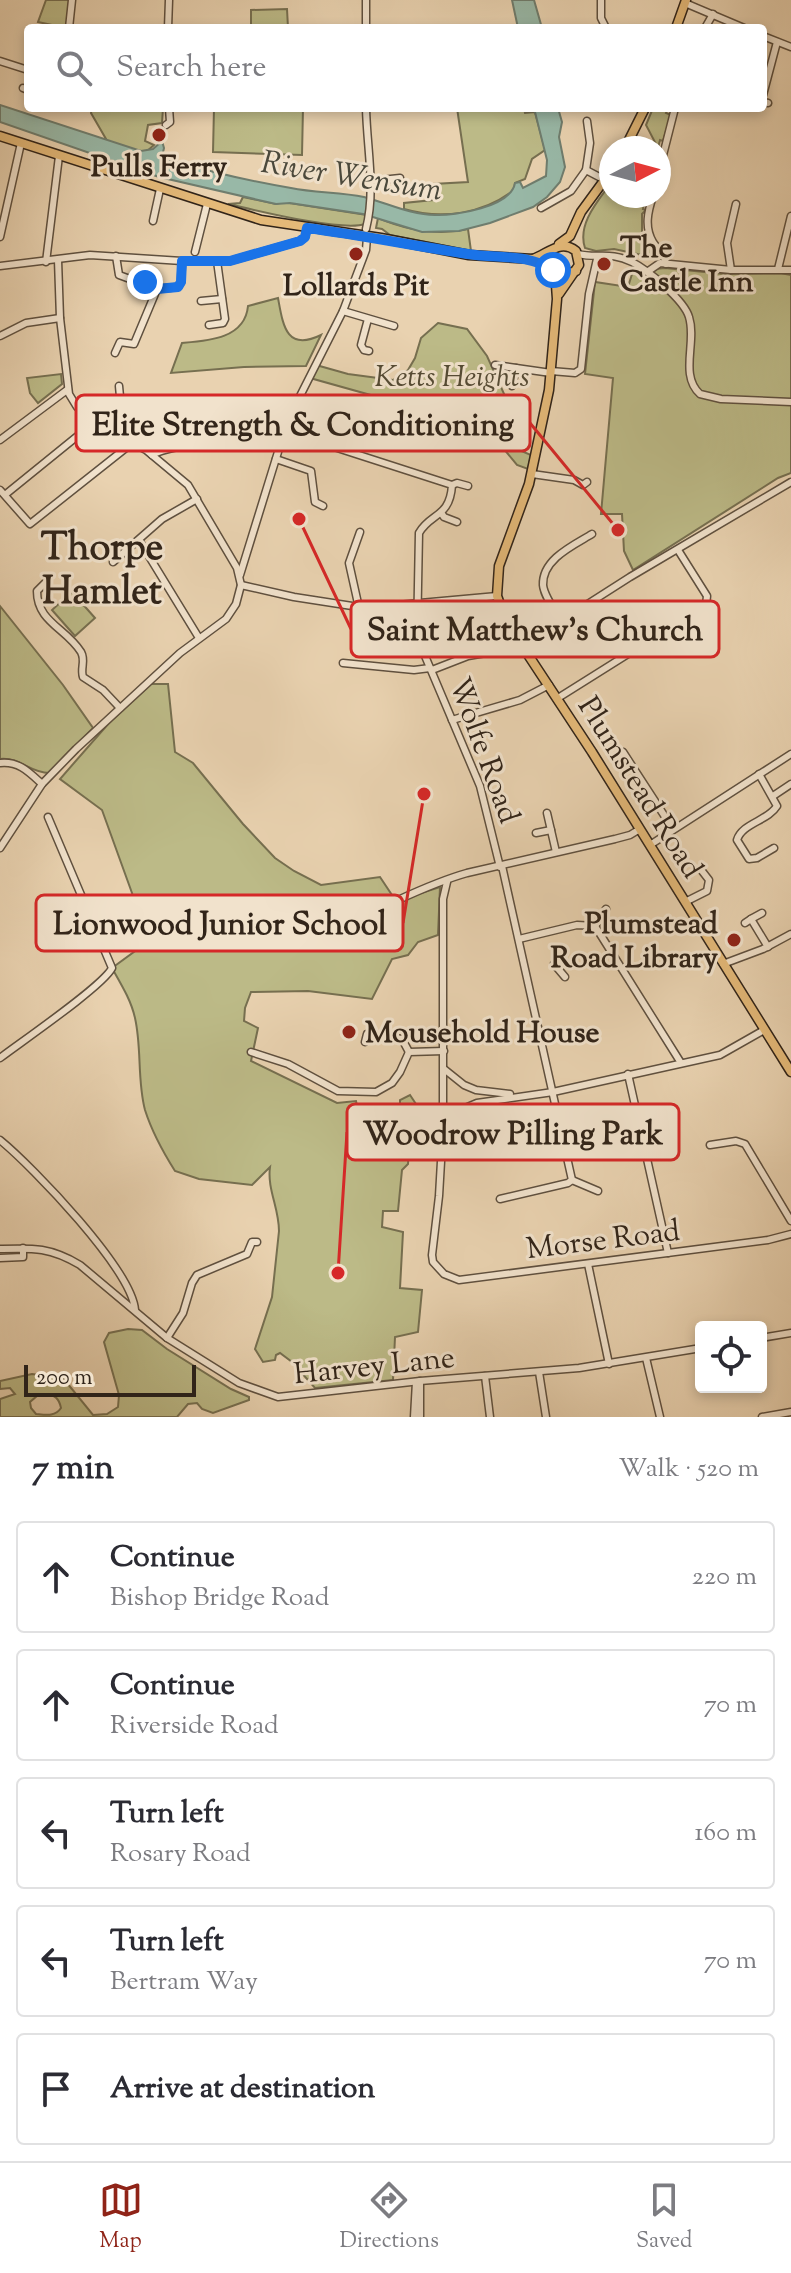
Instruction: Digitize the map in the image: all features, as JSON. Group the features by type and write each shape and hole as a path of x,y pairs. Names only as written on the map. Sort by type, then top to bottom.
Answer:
{"main road":[{"path":"677,24 685,2"},
{"path":"631,136 643,112"},
{"path":"0,136 261,220 367,233 469,255 533,259 563,275 578,268"},
{"path":"497,596 497,577 503,553 532,474 551,372 557,299 554,270 549,261 553,249 570,236 599,188"},
{"path":"557,299 578,268 575,240 588,204"},
{"path":"533,259 565,245 577,252"},
{"name":"Plumstead Road","path":"497,596 505,618 791,1072"}],"street":[{"path":"69,24 72,0"},
{"path":"168,24 169,0"},
{"path":"366,0 366,24"},
{"path":"601,0 604,24"},
{"path":"685,2 735,24"},
{"path":"707,24 713,14"},
{"path":"767,38 791,47"},
{"path":"767,80 777,42"},
{"path":"0,61 24,69"},
{"path":"166,125 170,122 169,112"},
{"path":"294,440 290,424 296,404 343,311 366,250 372,192 366,112"},
{"path":"668,136 674,112"},
{"path":"541,208 571,191 586,170 590,143 587,121"},
{"path":"0,237 21,143"},
{"path":"46,262 59,156"},
{"path":"586,170 599,177"},
{"path":"372,181 400,178"},
{"path":"153,221 160,189"},
{"path":"195,252 207,204"},
{"path":"731,270 727,243 736,204"},
{"path":"650,208 648,229 653,242 665,256 666,264"},
{"path":"778,269 791,216"},
{"path":"0,266 90,255 230,261 300,241 305,237 307,228"},
{"path":"577,252 596,257 615,256 647,272 688,313 691,327 690,373 696,390 712,398 791,402"},
{"path":"116,256 119,275 157,289 178,287 182,261"},
{"path":"578,268 596,257"},
{"path":"495,365 551,372 575,373 581,369 591,273 596,257"},
{"path":"58,260 67,390 77,407 152,455 188,485 240,575"},
{"path":"209,325 223,323 225,319 217,261"},
{"path":"647,272 657,264 731,270 791,270"},
{"path":"115,353 120,342 134,344 157,289"},
{"path":"201,301 222,299"},
{"path":"343,311 394,326"},
{"path":"0,336 26,323 60,318"},
{"path":"368,319 361,345 369,351"},
{"path":"512,386 516,368"},
{"path":"116,434 122,418 119,386"},
{"path":"0,440 67,390"},
{"path":"139,411 140,447"},
{"path":"96,421 3,492 30,524 131,444"},
{"path":"152,455 221,442 294,440 300,436 468,486"},
{"path":"0,848 42,784 120,708 231,614 282,439"},
{"path":"276,459 311,471 315,502 323,506"},
{"path":"532,474 574,480 583,485 587,482"},
{"path":"343,663 431,669 468,656 523,647 561,620 791,482"},
{"path":"454,484 442,514 457,522"},
{"path":"113,562 162,519 197,499"},
{"name":"Wolfe Road","path":"442,514 421,528 419,533 417,637 483,796 519,939 572,1180"},
{"path":"359,608 349,563 360,532"},
{"path":"561,620 543,588 543,581 558,556 592,534"},
{"path":"139,540 199,638"},
{"path":"558,698 706,605 707,596 678,550"},
{"path":"46,582 37,591 43,615 51,624 60,627 82,654 83,677 103,690 120,708"},
{"path":"241,585 359,608 497,596"},
{"path":"452,720 520,700 549,685"},
{"path":"628,754 673,829"},
{"path":"650,845 791,754"},
{"path":"0,763 23,767 42,784"},
{"path":"759,774 777,806 774,812 740,832 737,837 749,859 754,860 772,851"},
{"path":"773,796 791,784"},
{"path":"547,813 556,852"},
{"path":"0,1058 90,990 112,968 48,817"},
{"path":"398,900 435,882 447,882 458,876 630,835 640,829"},
{"path":"536,833 551,830"},
{"path":"685,902 707,891 707,873"},
{"path":"443,1127 443,899 447,882"},
{"path":"595,926 606,909"},
{"path":"762,913 748,921 768,947"},
{"path":"519,939 577,925 595,926"},
{"path":"595,926 681,1063"},
{"path":"723,964 768,947 791,934"},
{"path":"554,964 565,977"},
{"path":"443,1127 463,1109 477,1103 553,1092 725,1053 764,1030"},
{"path":"365,1042 367,1034 402,1039 409,1052"},
{"path":"261,1042 255,1052 288,1064 338,1091 383,1090 400,1072 409,1052"},
{"path":"409,1052 444,1051"},
{"path":"444,1069 464,1085 476,1090 521,1095"},
{"path":"628,1074 668,1253"},
{"name":"Morse Road","path":"443,1127 432,1255 437,1268 459,1280 768,1240 791,1234"},
{"path":"0,1140 58,1195 119,1273 135,1310"},
{"path":"710,1145 736,1141 745,1144 791,1221"},
{"path":"500,1199 572,1180 598,1191"},
{"path":"167,1338 183,1313 197,1275 247,1254 252,1242"},
{"path":"0,1258 23,1257 23,1248"},
{"name":"Harvey Lane","path":"0,1249 45,1249 65,1256 167,1338 239,1383 267,1395 303,1396 539,1372 695,1349"},
{"path":"588,1264 609,1364"},
{"path":"122,1299 126,1287"},
{"path":"767,1337 791,1333"},
{"path":"646,1358 660,1417"},
{"path":"539,1372 546,1417"},
{"path":"485,1376 490,1417"},
{"path":"417,1417 418,1382"},
{"path":"762,1417 791,1412"}],"green space":[{"path":"46,0 70,0 67,24 38,22"},
{"path":"287,9 288,24 251,24 251,10"},
{"path":"163,112 162,123 148,125 145,141 154,145 145,153 104,147 106,139 91,113"},
{"path":"214,112 303,112 302,155 213,152"},
{"path":"458,112 535,112 545,150 532,159 525,179 515,183 514,190 489,205 462,213 433,214 404,209 404,203 433,200 433,184 468,182"},
{"path":"651,112 671,115 665,136 652,136 646,125"},
{"path":"243,197 367,215 365,224 338,225 228,204 240,203"},
{"path":"599,200 599,208 646,210 642,214 642,232 656,258 614,249 596,251 585,248 584,230"},
{"path":"378,218 422,231 468,229 471,251 390,235 376,228"},
{"path":"665,268 724,274 791,275 791,473 778,478 633,570 624,551 622,514 601,514 613,378 585,374 595,282 628,287 633,271"},
{"path":"278,298 285,326 293,338 300,340 321,335 306,366 171,373 182,343 232,332 245,317 248,306"},
{"name":"Ketts Heights","path":"438,323 467,329 487,356 505,396 515,442 519,450 531,455 528,469 517,465 499,443 435,413 310,378 316,365 348,374 393,380 408,370 421,338"},
{"path":"61,374 62,384 38,403 30,393 27,378"},
{"path":"72,592 95,618 75,636 52,610"},
{"path":"0,606 93,728 49,773 36,771 13,760 0,759"},
{"path":"151,684 168,684 175,752 193,763 275,858 321,885 380,877 396,901 440,887 438,935 418,942 408,955 392,959 372,999 308,991 251,992 245,1008 244,1021 258,1028 251,1061 337,1103 356,1101 359,1115 400,1114 400,1100 410,1095 418,1107 411,1123 408,1164 402,1170 398,1211 383,1211 382,1227 403,1232 400,1288 422,1290 418,1332 395,1337 393,1380 315,1388 280,1353 275,1360 263,1362 255,1349 272,1297 279,1231 270,1167 252,1185 199,1179 175,1171 158,1142 145,1110 135,1018 112,968 146,943 132,893 102,810 60,779 109,723"},
{"path":"142,1330 167,1349 249,1397 249,1400 213,1413 202,1409 197,1403 188,1404 177,1417 0,1417 0,1399 15,1394 10,1388 0,1389 0,1381 32,1374 63,1378 93,1415 107,1414 118,1407 119,1395 104,1342 109,1333","holes":["45,1394 58,1399 59,1411 47,1415 36,1414 31,1408 30,1402"]}],"shaded area":[{"path":"512,0 534,0 541,24 517,24"},
{"path":"0,105 141,151 153,149 162,141 161,161 164,163 166,159 300,190 364,197 426,214 455,214 481,208 504,198 515,183 520,182 523,188 546,176 547,160 535,112 559,112 562,122 559,137 565,167 560,182 533,207 459,231 422,232 363,214 290,203 276,204 159,177 0,122"}],"place":[{"name":"Pulls Ferry","path":"159,135"},
{"name":"Lollards Pit","path":"356,254"},
{"name":"The Castle Inn","path":"604,264"},
{"name":"Saint Matthew's Church","path":"299,519"},
{"name":"Elite Strength & Conditioning","path":"618,530"},
{"name":"Lionwood Junior School","path":"424,794"},
{"name":"Plumstead Road Library","path":"734,940"},
{"name":"Mousehold House","path":"349,1032"},
{"name":"Woodrow Pilling Park","path":"338,1273"}],"district":[{"name":"Thorpe Hamlet","path":"102,568"}],"route":[{"path":"145,282 157,289 178,287 182,261 230,261 300,241 305,237 307,228 469,255 533,259 553,270"}],"water label":[{"name":"River Wensum","path":"352,175"}]}
